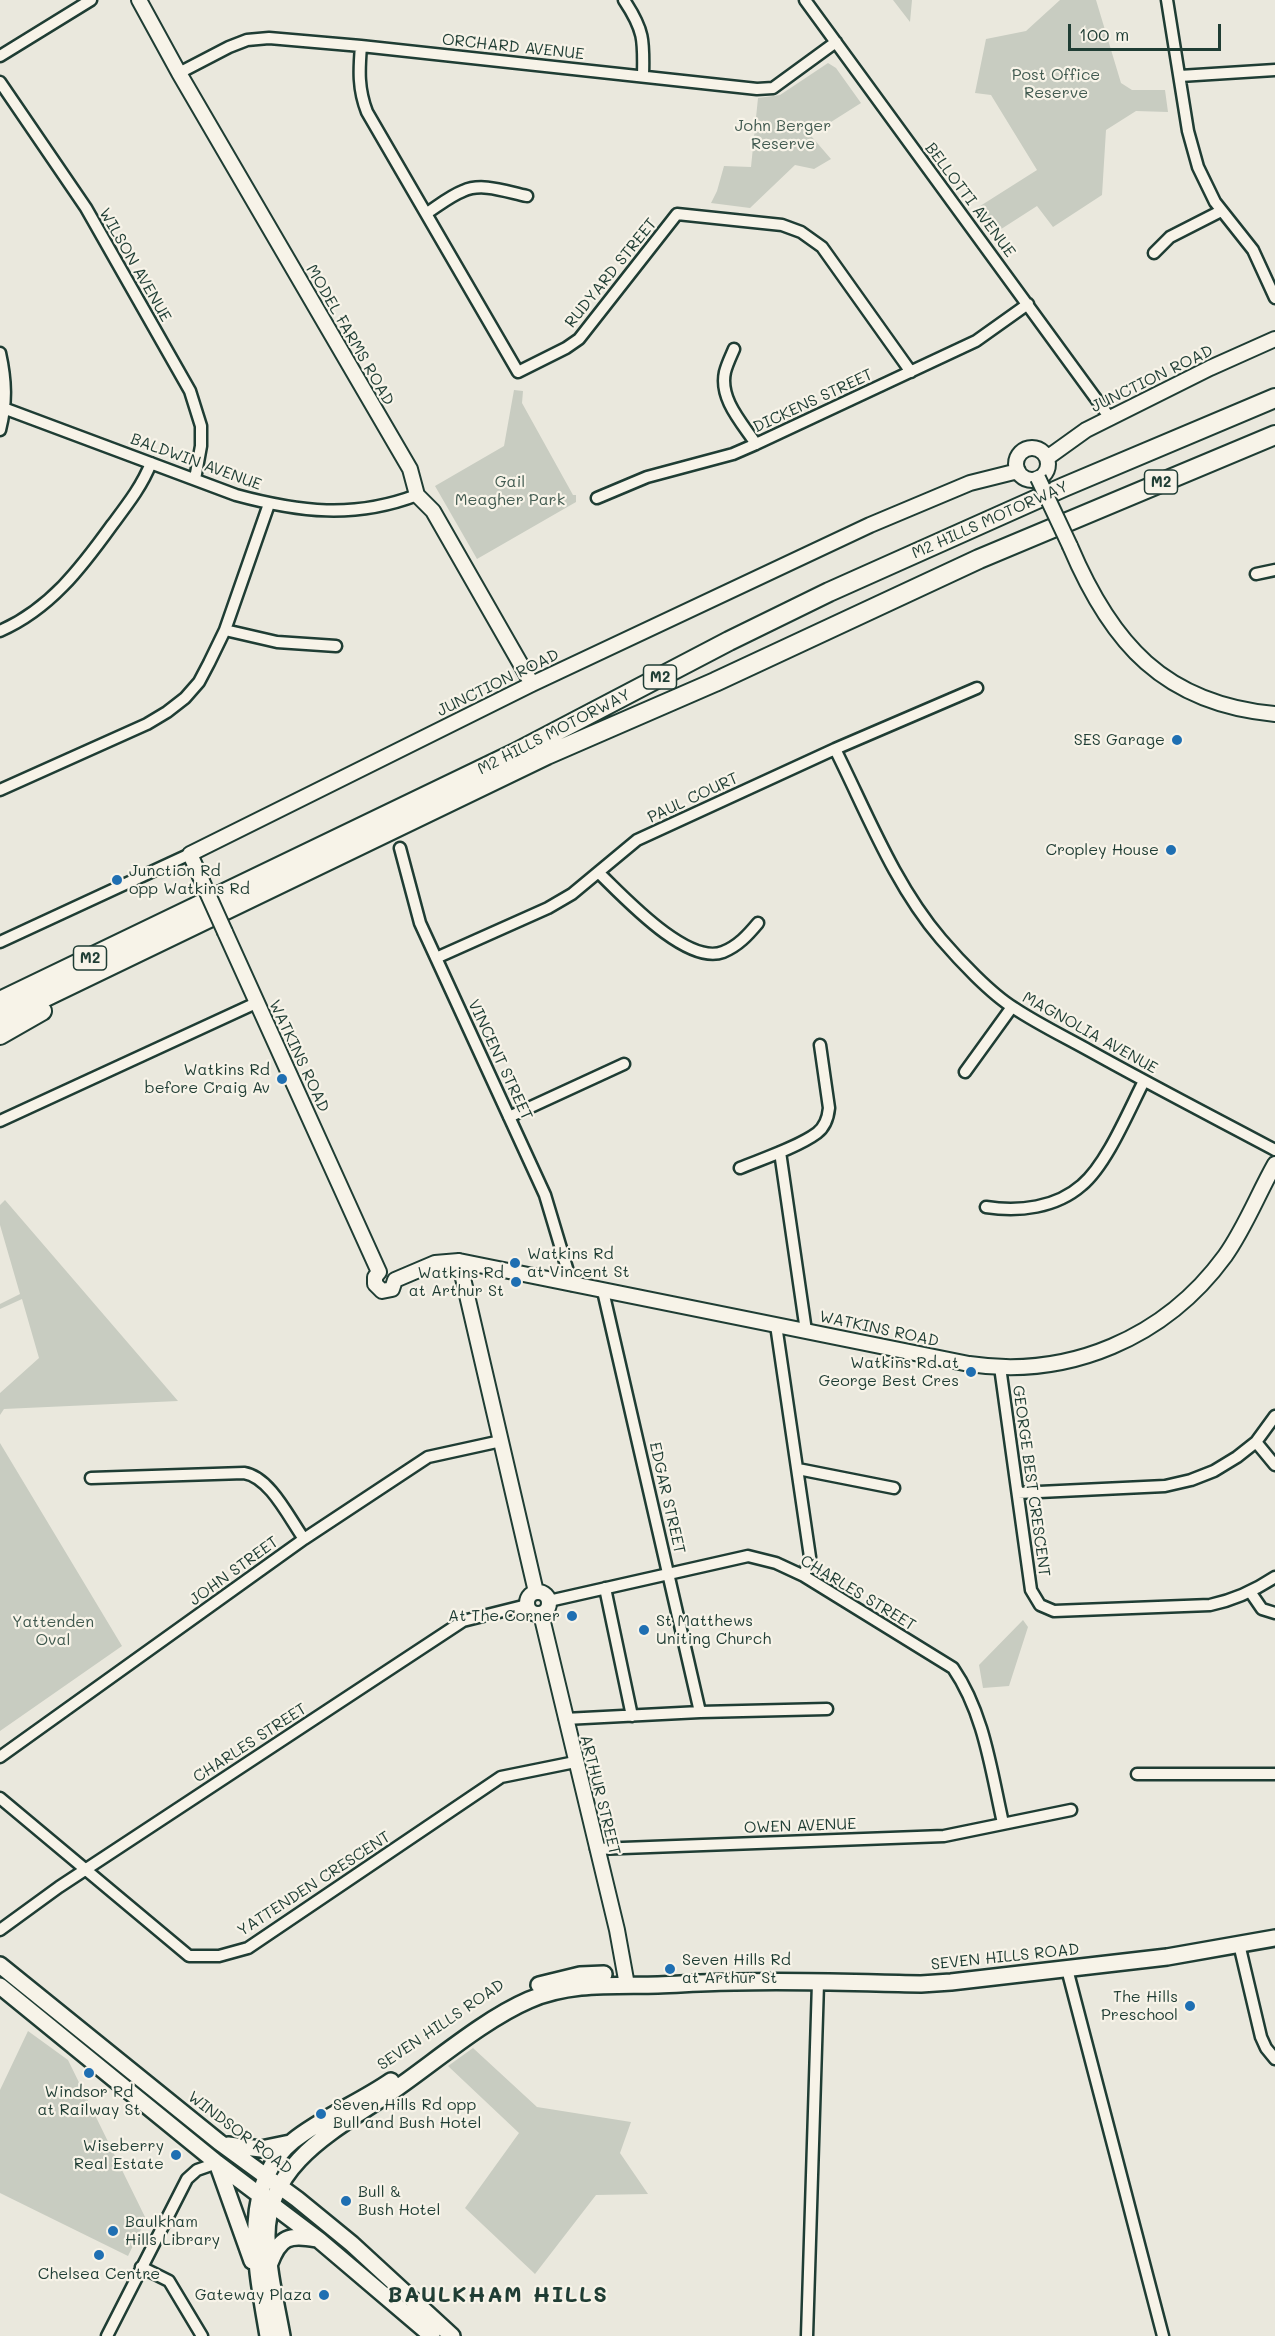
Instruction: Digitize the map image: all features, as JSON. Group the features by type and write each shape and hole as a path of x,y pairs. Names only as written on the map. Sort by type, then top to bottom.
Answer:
{"highway":[{"name":"M2 HILLS MOTORWAY","path":"0,1001 515,753 729,641 829,592 1064,487 1275,398"},
{"name":"M2 HILLS MOTORWAY","path":"0,1019 547,755 715,682 979,559 1275,435"},
{"path":"0,989 180,915"},
{"path":"0,1035 154,944"}],"main road":[{"name":"SEVEN HILLS ROAD","path":"266,2199 265,2175 280,2154 293,2142 334,2114 386,2084 498,2005 529,1989 580,1975 626,1980 921,1984 1167,1957 1275,1938"},
{"name":"WINDSOR ROAD","path":"0,1965 219,2142 265,2175 352,2244 452,2336"},
{"name":"SEVEN HILLS ROAD","path":"266,2199 279,2186 290,2168 313,2146 502,2014 529,2000 557,1990 626,1980"},
{"path":"0,1986 217,2163 319,2240 432,2336"},
{"path":"219,2142 244,2149 261,2150 293,2142"},
{"path":"217,2163 259,2280"},
{"path":"266,2199 269,2266 282,2336"},
{"path":"266,2199 256,2245 268,2336"},
{"path":"269,2266 276,2249 285,2240 294,2236 319,2240"}],"street":[{"path":"1,52 91,0"},
{"name":"MODEL FARMS ROAD","path":"139,0 179,73 410,469 417,495 433,511 532,684"},
{"path":"624,0 638,22 644,43 643,76"},
{"name":"BELLOTTI AVENUE","path":"804,0 1110,418"},
{"path":"1167,0 1188,131 1195,156 1207,187 1221,211 1253,250 1275,298"},
{"name":"ORCHARD AVENUE","path":"179,73 247,40 270,38 757,89 773,88 836,42"},
{"path":"361,46 358,76 360,93 367,112 427,213 463,190 476,187 527,196"},
{"path":"1180,76 1275,70"},
{"name":"WILSON AVENUE","path":"0,82 86,208 190,391 201,426 201,446 195,479"},
{"path":"1154,253 1170,237 1221,211"},
{"name":"RUDYARD STREET","path":"427,213 518,372 579,339 677,214 782,225 801,232 822,247 912,372"},
{"name":"DICKENS STREET","path":"597,498 646,477 733,454 756,444 976,341 1028,304"},
{"name":"JUNCTION ROAD","path":"1047,458 1074,438 1110,418 1275,339"},
{"path":"734,349 725,371 724,385 727,399 756,444"},
{"path":"0,353 6,377 6,408 0,430"},
{"name":"BALDWIN AVENUE","path":"6,408 236,495 269,504 303,510 366,510 392,505 417,495"},
{"path":"1036,448 1047,458 1046,471 1038,478 1025,478 1018,471 1016,460 1026,449 1036,448"},
{"path":"0,631 14,625 36,610 79,571 143,482 151,463"},
{"name":"JUNCTION ROAD","path":"0,942 190,854 532,684 870,525 981,479 1018,471"},
{"path":"1038,478 1090,592 1114,630 1143,660 1174,683 1206,699 1243,710 1275,714"},
{"path":"0,790 147,724 185,698 199,682 225,630 269,504"},
{"path":"1256,574 1275,570"},
{"path":"225,630 277,642 336,646"},
{"name":"PAUL COURT","path":"436,958 548,908 572,894 637,840 835,749 976,688"},
{"name":"MAGNOLIA AVENUE","path":"835,749 901,881 919,909 942,940 1012,1007 1144,1081 1275,1150"},
{"name":"VINCENT STREET","path":"400,848 418,916 545,1195 572,1285"},
{"name":"WATKINS ROAD","path":"190,854 379,1272 375,1281 376,1287 382,1291 392,1289 395,1280 435,1263 459,1261 969,1364 1000,1367 1043,1366 1089,1355 1142,1332 1192,1296 1226,1254 1275,1164"},
{"path":"599,873 659,931 702,952 722,952 742,941 758,923"},
{"path":"0,1121 256,1003"},
{"path":"964,1072 1012,1007"},
{"path":"740,1168 780,1152 817,1133 828,1118 829,1108 820,1045"},
{"path":"509,1117 624,1064"},
{"path":"986,1207 1006,1210 1035,1208 1056,1200 1082,1185 1098,1166 1144,1081"},
{"path":"780,1152 806,1331"},
{"path":"459,1261 536,1592"},
{"name":"EDGAR STREET","path":"603,1291 700,1712"},
{"path":"776,1325 810,1557 804,1576"},
{"name":"GEORGE BEST CRESCENT","path":"1000,1367 1032,1590 1035,1599 1046,1610 1210,1605 1251,1593 1275,1577"},
{"path":"1018,1493 1165,1486 1191,1480 1214,1471 1256,1442 1275,1416"},
{"name":"JOHN STREET","path":"0,1757 304,1539 428,1457 501,1441"},
{"path":"1256,1442 1275,1465"},
{"path":"798,1469 894,1488"},
{"path":"92,1478 254,1474 270,1490 304,1539"},
{"name":"CHARLES STREET","path":"549,1601 748,1556 776,1563 804,1576 953,1668 964,1684 981,1726 1003,1823"},
{"path":"605,1588 632,1716"},
{"path":"536,1592 542,1593 549,1601 546,1611 540,1614 531,1612 527,1605 528,1598 536,1592"},
{"path":"1251,1593 1262,1609 1275,1613"},
{"name":"CHARLES STREET","path":"0,1930 83,1868 463,1621 527,1605"},
{"name":"ARTHUR STREET","path":"540,1614 626,1980"},
{"path":"565,1719 700,1712 827,1709"},
{"name":"YATTENDEN CRESCENT","path":"83,1868 189,1956 219,1956 248,1947 501,1777 575,1762"},
{"path":"1137,1774 1275,1774"},
{"path":"0,1798 83,1868"},
{"name":"OWEN AVENUE","path":"597,1849 944,1836 1071,1810"},
{"path":"1239,1944 1262,2037 1266,2048 1275,2059"},
{"path":"1067,1969 1163,2336"},
{"path":"807,2336 818,1983"},
{"path":"107,2336 192,2173 217,2163"},
{"path":"141,2267 169,2281 202,2336"}],"green space":[{"path":"893,0 912,0 910,22"},
{"name":"Post Office Reserve","path":"1060,0 1096,0 1121,83 1132,90 1165,90 1168,112 1136,111 1106,130 1102,195 1053,227 1037,206 995,233 977,208 1037,170 991,95 975,93 986,39 1026,31"},
{"name":"John Berger Reserve","path":"828,63 836,68 861,103 812,134 812,137 831,159 814,169 795,165 750,208 711,203 724,166 751,167 758,98 780,95"},
{"name":"Gail Meagher Park","path":"514,390 523,391 522,403 573,495 576,495 576,502 477,559 435,486 504,446"},
{"path":"5,1200 178,1401 4,1409 0,1415 0,1393 39,1358 22,1299 0,1309 0,1304 20,1294 0,1225 0,1205"},
{"name":"Yattenden Oval","path":"0,1443 122,1646 0,1731"},
{"path":"1023,1620 1028,1627 1009,1686 983,1688 979,1665"},
{"path":"28,2031 68,2060 146,2219 128,2256 0,2193 0,2090"},
{"path":"473,2048 537,2107 631,2122 620,2153 648,2194 596,2195 535,2274 465,2208 519,2133 448,2066"}],"place":[{"name":"SES Garage","path":"1177,740"},
{"name":"Cropley House","path":"1171,850"},
{"name":"Junction Rd opp Watkins Rd","path":"117,880"},
{"name":"Watkins Rd before Craig Av","path":"282,1079"},
{"name":"Watkins Rd at Vincent St","path":"515,1263"},
{"name":"Watkins Rd at Arthur St","path":"516,1282"},
{"name":"Watkins Rd at George Best Cres","path":"971,1372"},
{"name":"At The Corner","path":"572,1616"},
{"name":"St Matthews Uniting Church","path":"644,1630"},
{"name":"Seven Hills Rd at Arthur St","path":"670,1969"},
{"name":"The Hills Preschool","path":"1190,2006"},
{"name":"Windsor Rd at Railway St","path":"89,2073"},
{"name":"Seven Hills Rd opp Bull and Bush Hotel","path":"321,2114"},
{"name":"Wiseberry Real Estate","path":"176,2155"},
{"name":"Bull & Bush Hotel","path":"346,2201"},
{"name":"Baulkham Hills Library","path":"113,2231"},
{"name":"Chelsea Centre","path":"99,2255"},
{"name":"Gateway Plaza","path":"324,2295"}],"district":[{"name":"BAULKHAM HILLS","path":"498,2295"}]}
